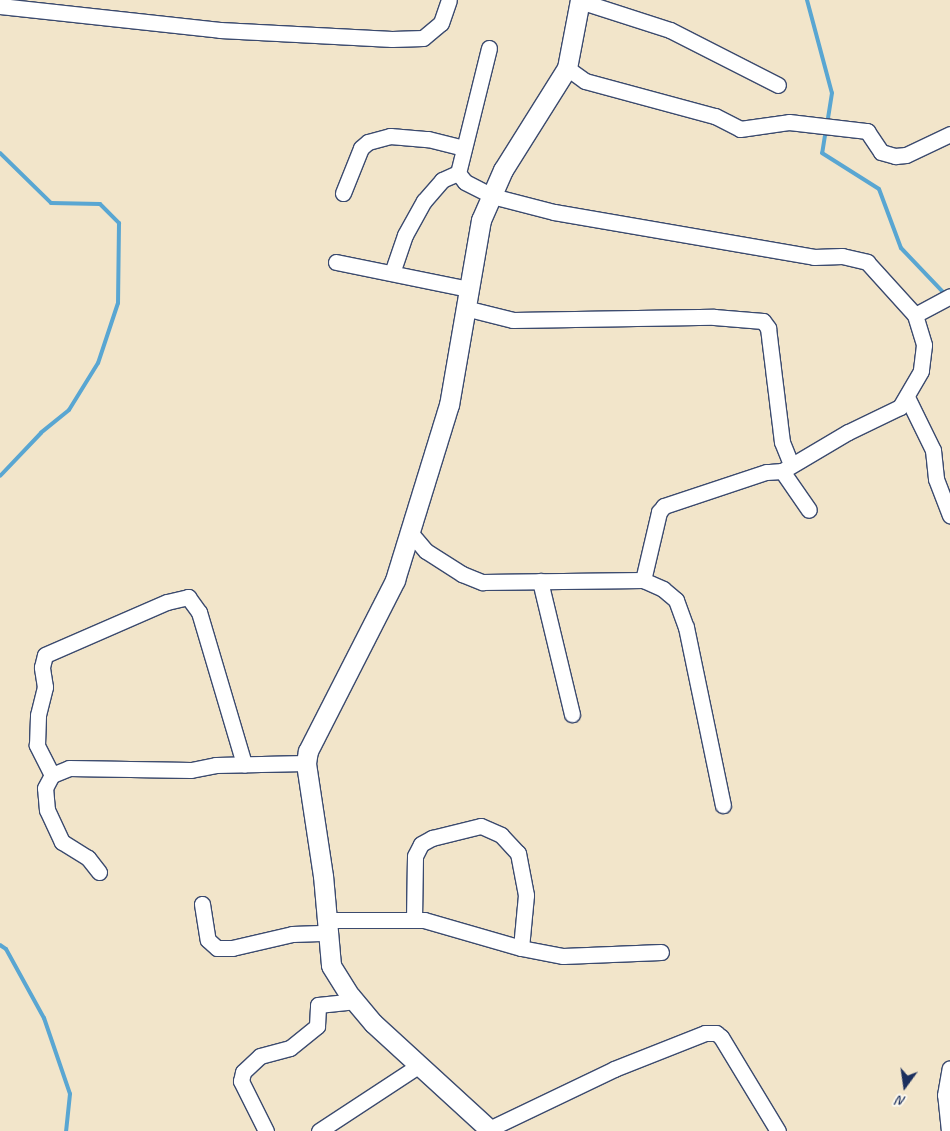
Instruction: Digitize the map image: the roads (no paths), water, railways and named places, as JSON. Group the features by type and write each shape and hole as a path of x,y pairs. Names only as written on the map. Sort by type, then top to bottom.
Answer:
{"street":[{"path":"0,6 220,30 392,39 423,38 441,23 449,0"},
{"path":"778,85 670,30 580,0 567,68 503,170 481,220 449,405 395,580 308,751 306,762 328,926 331,965 354,1001 418,1066 490,1130 614,1070 705,1033 716,1033 721,1037 778,1131"},
{"path":"458,173 489,48"},
{"path":"567,68 585,81 715,116 740,129 789,122 868,131 881,152 895,156 906,155 950,134"},
{"path":"343,193 361,148 368,142 390,136 428,139 464,148"},
{"path":"458,173 465,182 492,196 554,212 606,218 681,235 814,257 842,256 867,262 916,315 924,345 921,371 907,397 890,413 848,432 787,468 766,472 664,506 659,512 643,580"},
{"path":"392,273 405,235 424,201 442,180 458,173"},
{"path":"336,262 469,289"},
{"path":"916,315 950,296"},
{"path":"466,308 513,320 714,317 763,321 768,328 787,468 809,510"},
{"path":"907,397 933,450 936,479 950,515"},
{"path":"409,531 426,550 462,574 482,582 643,580 663,589 676,600 686,627 723,805"},
{"path":"540,581 572,714"},
{"path":"52,775 36,745 38,715 45,687 45,655 167,602 188,596 199,612 244,764"},
{"path":"99,872 88,858 62,842 47,810 46,788 52,775 69,768 191,770 216,764 306,762"},
{"path":"414,920 415,856 422,844 432,838 481,826 501,835 518,854 526,895 521,948"},
{"path":"202,904 208,940 217,948 232,948 328,926 424,920 521,948 563,956 661,952"},
{"path":"266,1131 241,1081 243,1072 260,1056 290,1048 317,1026 318,1005 354,1001"},
{"path":"319,1131 418,1066"},
{"path":"949,1131 945,1095 950,1068"}],"waterway":[{"path":"807,0 832,93 827,123"},
{"path":"826,129 822,153 879,189 901,248 945,294"},
{"path":"0,153 51,203 100,204 119,223 118,303 98,363 69,410 41,433 0,476"},
{"path":"0,945 6,949 44,1018 70,1094 66,1131"}]}
